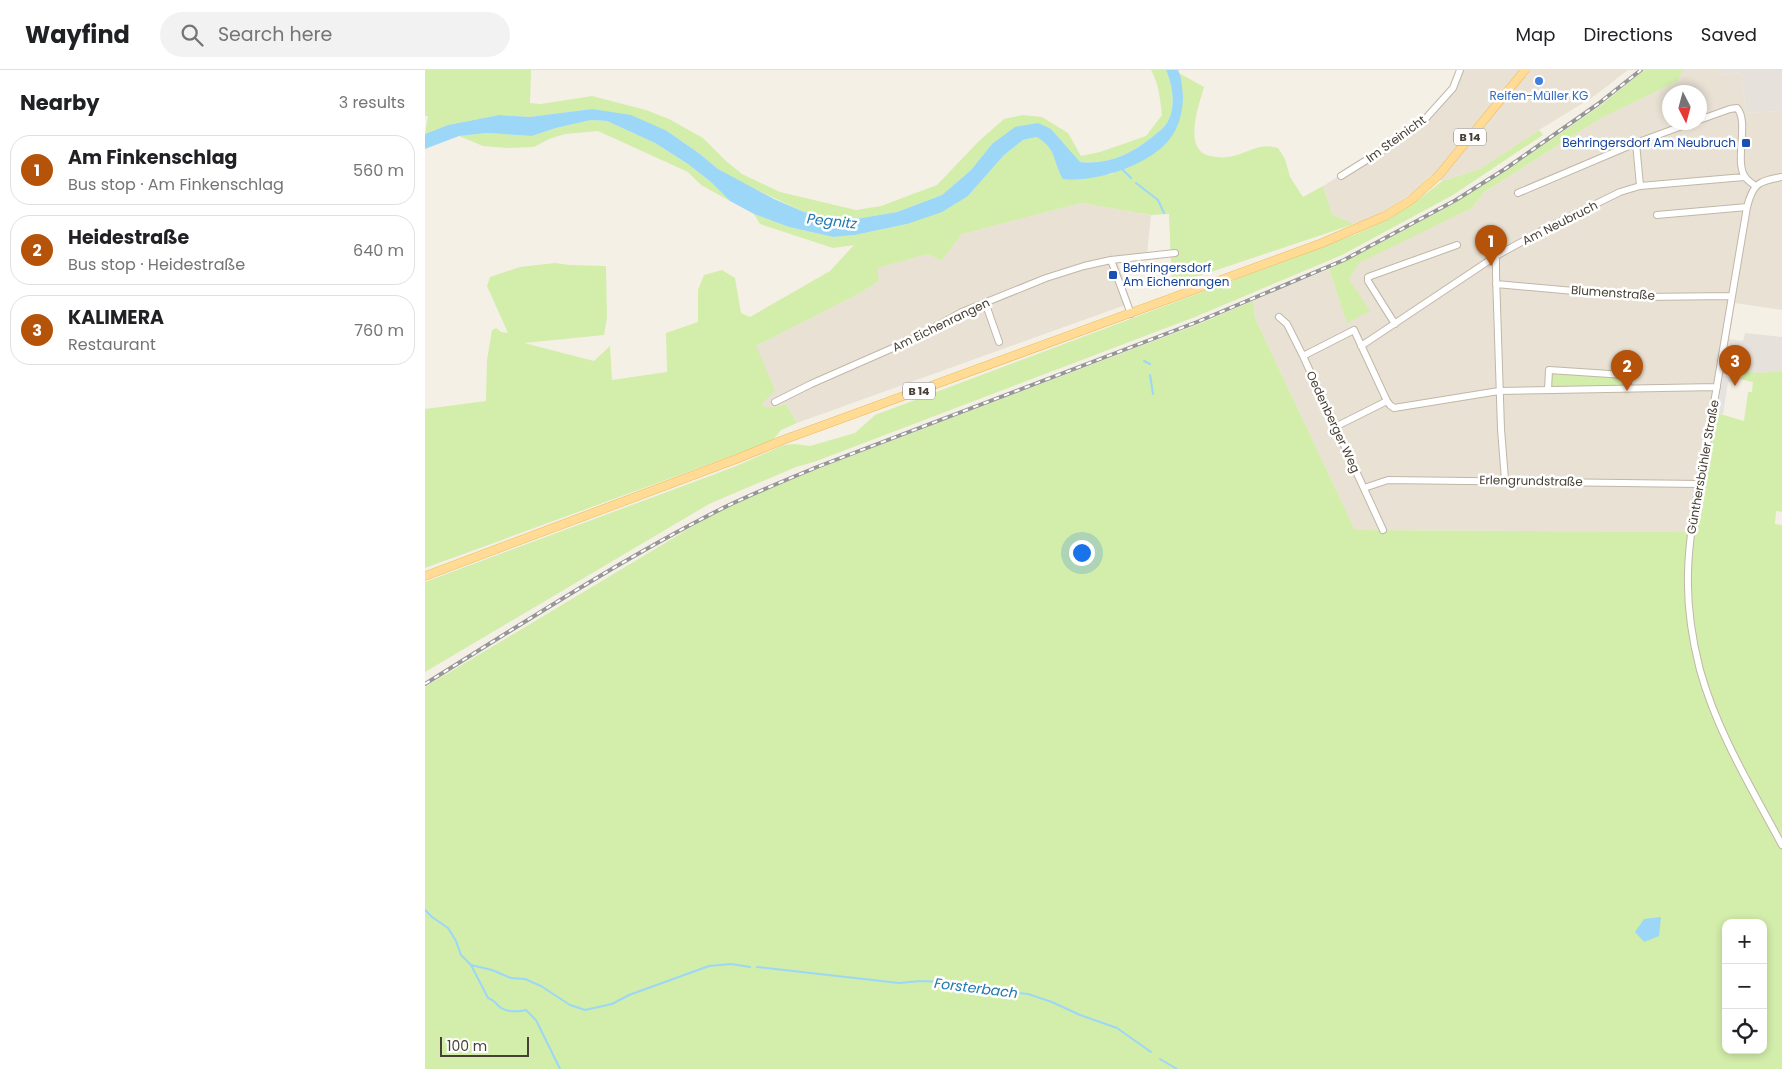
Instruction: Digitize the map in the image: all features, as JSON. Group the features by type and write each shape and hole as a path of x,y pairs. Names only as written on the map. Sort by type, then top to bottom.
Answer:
{"main road":[{"name":"B 14","path":"425,576 783,440 1322,243 1385,216 1411,200 1439,175 1525,70"}],"street":[{"name":"Im Steinicht","path":"1341,176 1389,146 1426,118 1453,88 1460,70"},
{"path":"1707,117 1737,108 1740,112 1742,124 1741,144 1744,177 1755,186 1763,180 1782,176"},
{"path":"1518,193 1672,130"},
{"path":"1636,144 1640,186"},
{"name":"Am Neubruch","path":"1361,346 1497,256 1620,192 1640,186 1744,177"},
{"name":"Günthersbühler Straße","path":"1755,186 1747,207 1700,484 1688,573 1689,603 1693,634 1708,694 1724,733 1782,845"},
{"path":"1657,215 1747,207"},
{"path":"1395,324 1368,281 1368,277 1457,245"},
{"name":"Am Eichenrangen","path":"775,402 911,340 962,312 1068,270 1111,260 1175,253"},
{"path":"1497,256 1499,391 1505,480"},
{"path":"1111,260 1131,314"},
{"name":"Blumenstraße","path":"1496,284 1641,297 1731,296"},
{"path":"985,302 999,342"},
{"name":"Oedenberger Weg","path":"1279,317 1287,324 1303,356 1383,530"},
{"path":"1303,356 1354,330 1387,401 1394,408 1499,391 1717,387"},
{"path":"1548,390 1549,370 1625,375 1628,382 1626,388"},
{"path":"1335,427 1387,401"},
{"name":"Erlengrundstraße","path":"1364,488 1388,480 1700,484"}],"shaded area":[{"path":"1456,70 1628,70 1593,97 1480,169 1442,181 1431,175 1414,192 1391,207 1374,217 1354,224 1332,214 1323,186 1388,145 1425,117 1450,86"},
{"path":"1683,70 1719,70 1721,75 1741,72 1746,113 1782,111 1782,310 1735,303 1697,532 1355,530 1255,318 1253,301 1329,269 1347,322 1369,311 1349,279 1358,263 1472,208 1484,192 1601,118 1662,89 1662,130 1707,130 1707,85 1670,85 1678,81"},
{"path":"1719,70 1782,70 1782,111 1746,113 1741,72 1721,75"},
{"path":"1081,203 1151,215 1147,255 1118,263 1131,303 797,423 786,404 764,407 756,346 860,293 879,281 876,268 928,254 941,261 962,234"},
{"path":"1745,333 1782,337 1782,371 1759,373 1724,367 1729,339 1743,341"},
{"path":"1723,376 1733,377 1733,382 1728,382 1723,414 1717,413"}],"green space":[{"path":"425,70 531,70 530,103 541,104 592,96 646,110 669,119 703,138 742,174 780,192 856,210 881,206 937,185 979,141 1004,119 1023,115 1042,117 1068,133 1081,156 1100,152 1146,136 1162,115 1160,97 1151,70 1166,70 1173,101 1167,122 1159,132 1135,149 1117,158 1099,162 1079,162 1051,129 992,144 971,170 942,195 897,212 856,219 831,218 804,212 742,183 718,169 667,131 592,109 529,117 499,115 448,125 425,134 428,116 425,116"},
{"path":"1644,70 1683,70 1678,81 1670,85 1662,85 1662,89 1601,118 1484,192 1472,208 1359,263 1349,279 1370,311 1347,323 1329,269 1457,202 1600,106"},
{"path":"1179,73 1204,87 1196,115 1194,136 1201,152 1210,156 1224,157 1234,156 1267,146 1278,148 1285,159 1290,177 1303,197 1323,186 1332,214 1354,224 1172,285 1169,214 1151,215 1081,203 962,234 941,261 928,254 877,268 879,281 860,293 756,346 775,390 763,403 764,407 786,404 797,423 781,430 772,441 425,568 425,409 486,401 487,360 492,330 496,328 501,332 508,333 487,286 490,277 520,267 555,263 606,266 607,318 604,335 524,343 594,361 610,346 612,380 667,372 666,333 698,322 698,290 704,275 722,270 735,278 741,313 750,317 830,271 854,245 833,248 760,224 754,214 789,227 833,237 855,235 907,224 968,196 1004,155 1023,140 1037,137 1050,148 1059,172 1112,174 1181,115 1182,94"},
{"path":"591,120 607,121 655,143 688,164 711,182 730,201 701,185 688,172 598,131 565,134 549,139 534,147 507,148 483,146 459,136 487,133 532,136"},
{"path":"1539,130 1543,135 1453,195 1342,255 1195,317 814,462 796,467 709,504 425,672 425,582 734,467 784,445 810,446 855,433 875,415 1354,235 1385,221 1418,200 1442,181 1480,169"},
{"path":"1253,301 1255,318 1355,530 1697,532 1717,413 1744,421 1748,392 1752,392 1753,382 1739,379 1741,370 1759,373 1782,371 1782,512 1776,511 1775,524 1782,525 1782,1069 425,1069 425,687 720,510 815,470 1199,324"},
{"path":"1551,373 1621,376 1625,380 1622,386 1550,387"}],"water":[{"name":"Pegnitz","path":"1166,70 1178,70 1182,83 1183,96 1180,119 1169,140 1149,157 1105,175 1090,178 1063,179 1052,151 1044,142 1037,137 1023,140 1004,155 968,196 942,212 907,224 855,235 833,237 789,227 754,214 730,201 711,182 688,164 655,143 607,121 591,120 532,136 487,133 459,136 425,149 425,134 448,125 499,115 529,117 592,109 631,115 667,131 718,169 774,199 804,212 831,218 856,219 897,212 942,195 971,170 992,144 1015,127 1038,123 1051,129 1080,162 1099,162 1126,154 1159,132 1169,119 1172,107 1172,94"},
{"path":"1661,917 1659,936 1644,942 1635,932 1644,919"}],"waterway":[{"path":"1122,169 1131,178"},
{"path":"1136,183 1158,200 1164,213"},
{"path":"1144,361 1150,364"},
{"path":"1150,375 1153,394"},
{"path":"425,910 448,928 456,941 461,955 471,965 488,998 504,1009 513,1011 526,1010 536,1020 560,1069"},
{"name":"Forsterbach","path":"471,965 492,970 511,978 525,979 541,986 570,1005 585,1010 612,1004 629,995 709,966 731,964 750,967"},
{"name":"Forsterbach","path":"757,967 899,983 921,981 946,982 975,989 1028,994 1117,1028 1151,1052"},
{"name":"Forsterbach","path":"1160,1059 1177,1069"}],"railway":[{"path":"425,684 609,570 735,502 817,467 1197,322 1344,260 1456,200 1505,169 1598,104 1641,70"}],"place":[{"name":"Reifen-Müller KG","path":"1539,81"},
{"name":"Behringersdorf Am Neubruch","path":"1746,143"},
{"name":"Am Finkenschlag","path":"1491,266"},
{"name":"Behringersdorf Am Eichenrangen","path":"1113,275"},
{"name":"KALIMERA","path":"1735,386"},
{"name":"Heidestraße","path":"1627,391"}]}
